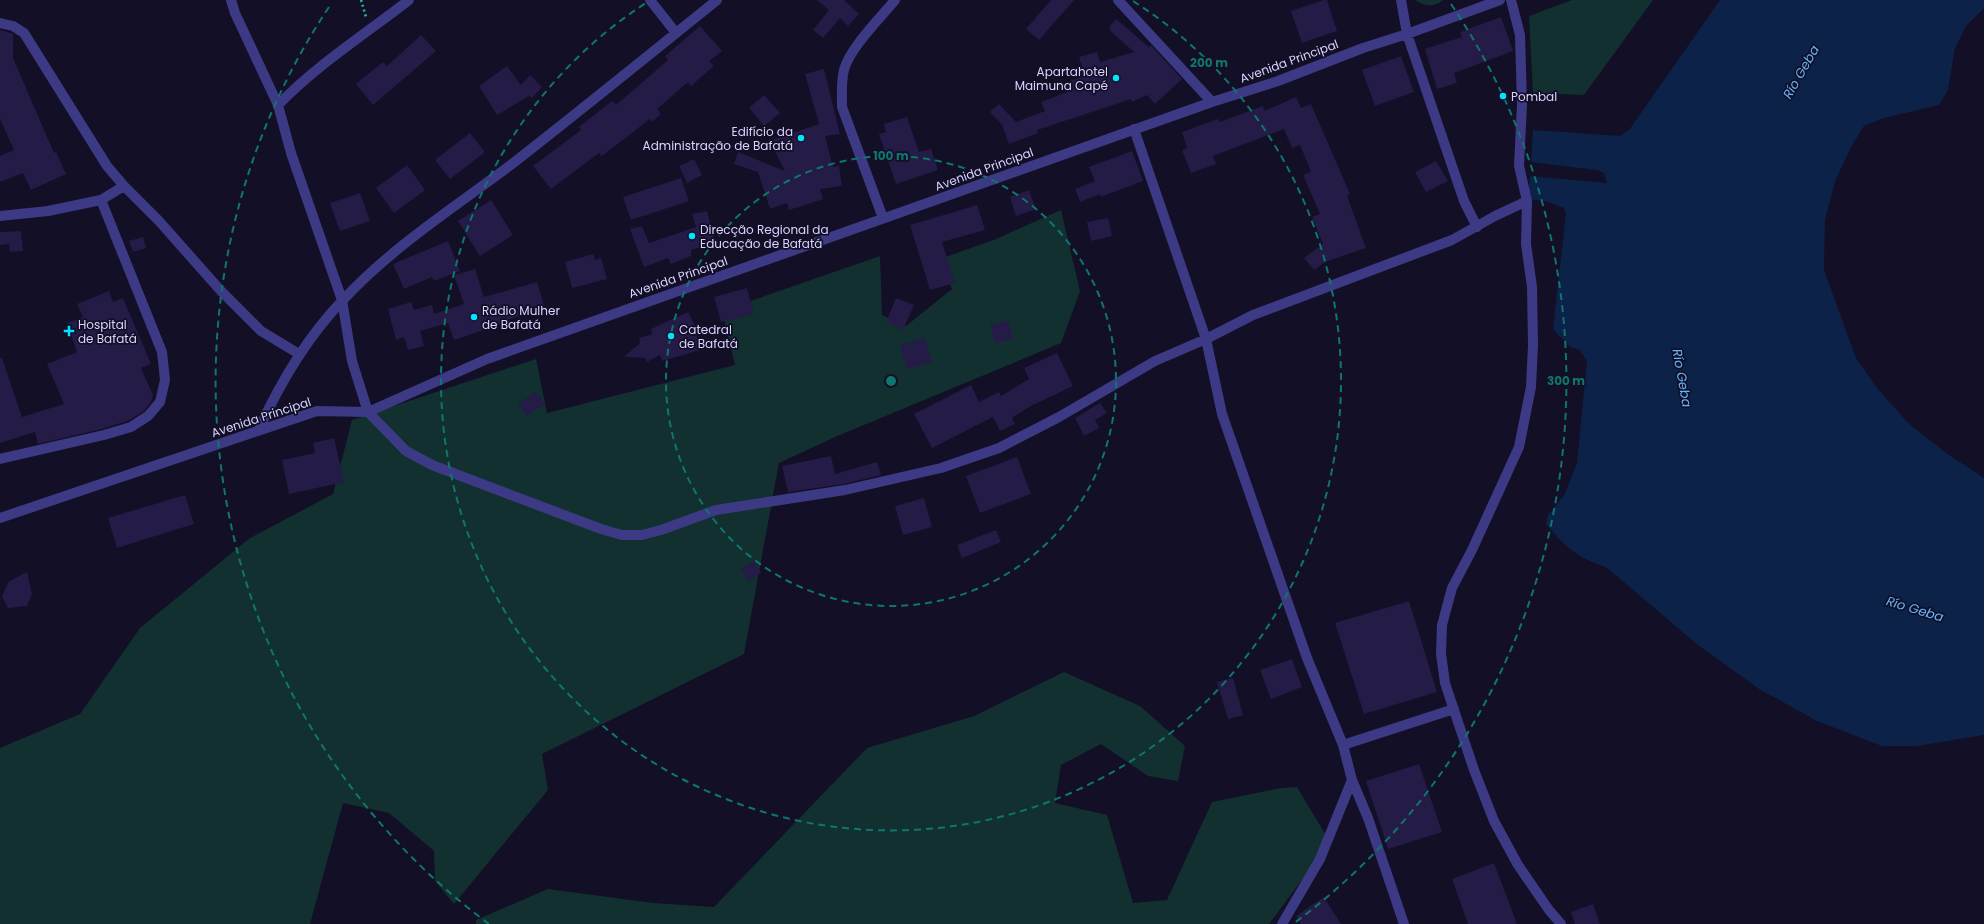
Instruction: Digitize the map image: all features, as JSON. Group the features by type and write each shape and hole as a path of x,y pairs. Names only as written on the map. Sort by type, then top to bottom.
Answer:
{"street":[{"path":"231,0 235,14 278,105 291,154 342,300 352,361 368,412 406,451 432,465 601,529 622,535 642,535 661,530 716,510 845,490 941,468 999,448 1059,417 1155,361 1206,339 1253,315 1452,240 1527,201"},
{"path":"278,105 312,72 408,0"},
{"path":"650,0 676,33"},
{"path":"258,430 274,397 299,354 342,300 420,232 511,165 716,0"},
{"path":"883,218 842,106 842,88 845,68 858,45 895,0"},
{"path":"1118,0 1212,102"},
{"path":"1402,0 1407,34 1464,200 1477,227"},
{"name":"Avenida Principal","path":"0,518 316,411 368,412 487,359 1212,102 1278,81 1363,48 1407,34 1500,0"},
{"path":"1511,0 1520,35 1522,104 1519,166 1527,201 1526,244 1532,287 1533,317 1530,387 1519,447 1472,550 1452,588 1442,625 1441,654 1445,682 1474,770 1494,821 1518,865 1549,910 1561,924"},
{"path":"0,23 13,26 24,33 107,166 124,186 159,222 221,291 261,331 299,354"},
{"path":"1134,130 1206,339 1222,414 1307,658 1343,745 1352,780 1368,818 1404,924"},
{"path":"0,216 48,211 101,200 124,186"},
{"path":"0,459 132,427 148,416 160,402 165,380 162,352 101,200"},
{"path":"1343,745 1454,709"},
{"path":"1282,924 1320,859 1352,780"}],"path":[{"path":"361,0 370,29"}],"green space":[{"path":"1415,0 1443,0 1440,3 1429,5 1422,4"},
{"path":"1572,0 1653,0 1584,95 1533,93 1529,16"},
{"path":"1061,210 1080,291 1061,343 835,437 779,463 744,654 542,754 548,790 454,904 435,881 434,851 389,813 343,803 310,924 0,924 0,748 80,714 140,628 250,538 333,494 352,420 536,359 547,413 735,365 722,311 880,256 882,315 906,326 952,289 940,259 996,239"},
{"path":"1064,672 1140,706 1185,746 1178,781 1148,776 1101,744 1061,765 1055,803 1107,815 1133,903 1167,900 1212,802 1281,788 1297,787 1330,842 1269,924 476,924 476,920 548,889 653,903 714,907 867,748 974,716"}],"water":[{"name":"Río Geba","path":"1720,0 1984,0 1984,8 1966,26 1955,48 1948,90 1939,105 1884,118 1864,126 1852,145 1835,181 1825,220 1824,270 1856,358 1877,388 1909,424 1949,455 1984,478 1984,735 1917,746 1882,746 1817,721 1759,689 1698,645 1606,567 1587,560 1573,551 1559,539 1546,524 1548,515 1565,494 1577,463 1587,361 1580,350 1570,347 1553,329 1566,214 1564,208 1546,201 1528,199 1530,176 1607,183 1604,173 1597,170 1531,162 1533,130 1620,136 1629,130"}],"building":[{"path":"817,0 844,0 859,14 848,26 840,18 823,38 813,30 829,10"},
{"path":"1051,0 1074,0 1039,40 1026,29"},
{"path":"1327,0 1337,31 1302,43 1291,11"},
{"path":"1501,17 1513,51 1454,73 1457,83 1437,89 1425,49 1462,37 1460,32"},
{"path":"1116,19 1149,47 1151,45 1182,79 1155,104 1147,95 1132,102 1131,99 1037,130 1038,133 1009,144 1002,125 990,112 999,104 1016,122 1045,111 1041,102 1070,91 1067,82 1085,76 1079,57 1097,52 1100,62 1134,52 1110,31 1110,26"},
{"path":"700,26 722,51 709,61 714,66 691,86 688,82 657,109 661,114 652,122 650,119 602,156 599,153 551,189 533,166 581,130 579,127 612,101 616,105 668,60 665,56"},
{"path":"0,30 13,34 13,58 54,153 56,152 66,174 31,190 23,173 0,182 0,156 14,150 0,119"},
{"path":"421,35 436,51 373,105 356,84 383,62 387,66"},
{"path":"1401,56 1414,92 1375,106 1362,70"},
{"path":"507,66 521,85 530,75 542,87 532,98 529,96 497,115 479,86"},
{"name":"Edifício da Administração de Bafatá","path":"824,69 840,134 825,136 833,167 839,166 842,186 820,189 823,199 789,210 787,203 770,209 758,172 734,164 738,152 785,171 772,145 772,140 819,124 805,74"},
{"path":"764,95 780,113 764,126 749,108"},
{"path":"1296,97 1301,108 1311,104 1350,194 1347,196 1366,248 1325,262 1314,270 1304,258 1323,244 1312,217 1320,214 1303,175 1311,172 1300,145 1292,148 1284,129 1213,156 1216,164 1191,173 1182,150 1187,148 1182,132 1218,119 1220,122 1263,106 1264,111"},
{"path":"907,117 919,152 931,149 938,170 896,184 879,134 886,132 884,124"},
{"path":"470,133 485,152 450,179 435,160"},
{"path":"1132,151 1143,181 1101,197 1100,194 1080,202 1075,189 1095,181 1089,167"},
{"path":"694,159 702,175 687,183 679,166"},
{"path":"1436,161 1448,181 1426,192 1415,172"},
{"path":"407,165 425,190 394,213 376,188"},
{"path":"681,178 689,201 631,220 623,197"},
{"path":"1029,190 1036,209 1016,216 1010,197"},
{"path":"360,193 370,221 340,231 330,203"},
{"path":"491,200 513,235 480,256 458,221"},
{"path":"977,205 985,230 942,242 955,283 930,290 910,225"},
{"name":"Direcção Regional da Educação de Bafatá","path":"707,211 715,243 691,250 691,256 671,264 668,258 644,267 630,229 642,226 649,243 696,227 692,214"},
{"path":"1108,218 1112,236 1091,241 1087,222"},
{"path":"21,231 23,251 10,252 9,244 0,245 0,232"},
{"path":"143,237 146,248 133,252 129,241"},
{"path":"448,241 460,271 434,281 432,277 404,289 393,264"},
{"path":"593,254 595,260 601,258 607,279 572,288 565,262"},
{"path":"475,269 484,297 537,282 545,309 503,321 504,323 454,340 448,323 420,331 424,346 408,350 404,337 396,340 388,309 411,302 414,310 432,305 434,314 464,304 454,275"},
{"path":"747,288 754,314 721,322 714,297"},
{"path":"109,291 113,302 123,298 151,364 141,368 153,395 151,402 144,411 130,420 102,429 38,444 35,432 0,443 0,358 2,358 22,417 64,404 47,364 77,352 67,323 83,317 77,304"},
{"path":"896,298 914,305 903,330 886,322"},
{"name":"Catedral de Bafatá","path":"688,312 697,330 697,343 700,350 662,361 660,355 647,362 645,358 624,357 640,343 639,338 652,334 651,329"},
{"path":"1008,321 1013,339 995,343 990,325"},
{"path":"925,338 932,362 907,369 900,345"},
{"path":"1057,353 1073,386 1029,407 1012,418 1015,424 1000,431 993,417 932,448 914,414 971,385 979,402 999,392 1001,396 1029,379 1024,368"},
{"path":"536,392 545,404 527,416 518,404"},
{"path":"1100,403 1107,413 1095,420 1099,428 1084,436 1075,418"},
{"path":"334,438 344,482 289,494 282,460 315,453 313,443"},
{"path":"831,456 835,474 877,462 881,475 844,484 788,492 782,466"},
{"path":"1017,457 1031,494 980,513 966,476"},
{"path":"185,495 194,524 117,548 108,518"},
{"path":"924,498 932,527 903,535 895,506"},
{"path":"996,530 1001,542 962,558 957,545"},
{"path":"754,561 761,573 748,581 741,569"},
{"path":"27,572 32,594 27,606 8,608 2,597 8,582"},
{"path":"1409,601 1437,692 1364,714 1335,623"},
{"path":"1292,659 1302,687 1271,699 1260,670"},
{"path":"1233,678 1243,715 1228,719 1217,682"},
{"path":"1419,764 1442,832 1388,849 1366,781"},
{"path":"1494,863 1517,924 1468,924 1452,879"},
{"path":"1324,897 1341,924 1301,924 1296,916"},
{"path":"1593,904 1600,924 1575,924 1571,912"}],"place":[{"name":"Apartahotel Maimuna Capé","path":"1116,78"},
{"name":"Pombal","path":"1503,96"},
{"name":"Edifício da Administração de Bafatá","path":"801,138"},
{"name":"Direcção Regional da Educação de Bafatá","path":"692,236"},
{"name":"Rádio Mulher de Bafatá","path":"474,317"},
{"name":"Hospital de Bafatá","path":"69,331"},
{"name":"Catedral de Bafatá","path":"671,336"}]}
